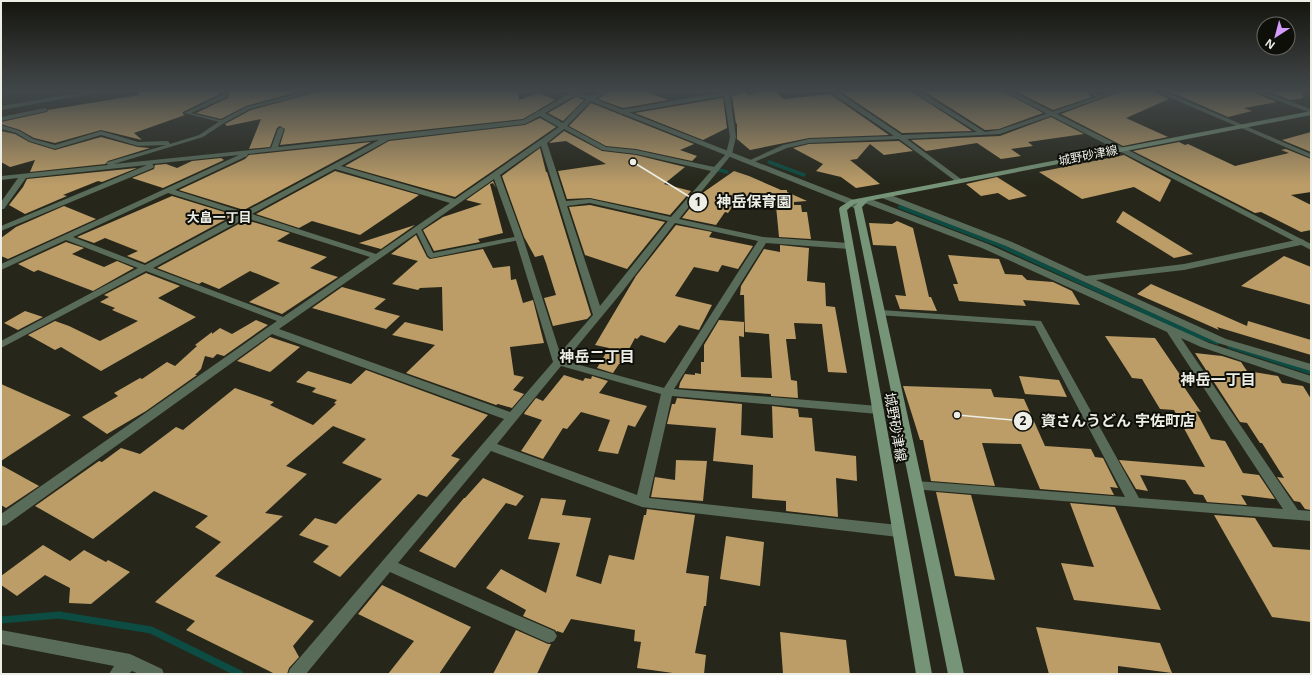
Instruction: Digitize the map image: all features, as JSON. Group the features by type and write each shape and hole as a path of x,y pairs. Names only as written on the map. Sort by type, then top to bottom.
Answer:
{"main road":[{"name":"城野砂津線","path":"956,674 858,203 958,180 1266,122"},
{"path":"843,212 845,206 858,203"},
{"name":"城野砂津線","path":"843,212 924,674"}],"street":[{"path":"100,169 114,161 181,144 201,136 222,122"},
{"path":"1,178 390,138 526,122"},
{"path":"553,122 604,149 636,152 717,168"},
{"path":"1,521 270,330 543,142 568,122"},
{"path":"646,122 835,196 985,246 1205,345 1311,380"},
{"path":"296,674 487,445 598,315 674,219 730,154 733,137 731,122"},
{"path":"877,122 958,180"},
{"path":"964,122 984,134"},
{"path":"750,162 785,146 809,141 984,134 1000,132 1032,122"},
{"path":"1065,122 1311,247"},
{"path":"1227,122 1311,156"},
{"path":"1,127 18,132 31,140 55,147 101,133 138,144 181,144"},
{"path":"274,150 281,129"},
{"path":"1,346 146,267 390,138"},
{"path":"543,142 564,204 598,315"},
{"path":"1,267 170,191 252,151"},
{"path":"1,230 161,161"},
{"path":"335,167 456,202"},
{"path":"496,174 519,238 558,362"},
{"path":"1,207 23,176"},
{"path":"170,191 378,257"},
{"path":"835,196 839,200 843,212"},
{"path":"885,196 1010,244 1083,279 1222,341 1311,368"},
{"path":"564,204 590,201 763,240 849,246"},
{"path":"67,238 285,321"},
{"path":"642,502 667,392 763,240"},
{"path":"1083,279 1184,267 1300,242"},
{"path":"881,313 1038,323 1135,503"},
{"path":"270,330 511,417"},
{"path":"1170,330 1294,515"},
{"path":"558,362 667,392 878,410"},
{"path":"487,445 642,502 898,531"},
{"path":"916,486 1311,516"},
{"path":"387,564 549,636"},
{"path":"1,638 130,662 156,674"},
{"path":"117,674 130,662"}],"lane":[{"path":"418,229 432,256 519,238"}],"building":[{"path":"1,122 167,122 134,133 142,140 101,130 55,143 34,138 20,130 1,124"},
{"path":"230,122 249,122 227,126 225,124"},
{"path":"260,122 500,122 280,145 285,129 280,126 277,128 270,147 249,149"},
{"path":"532,122 546,122 556,127 455,197 345,166 389,141 525,125"},
{"path":"573,122 637,122 694,144 680,150 697,156 692,161 636,149 606,146 569,126"},
{"path":"656,122 726,122 727,128 703,140"},
{"path":"736,122 870,122 889,135 809,138 750,150 737,139 737,123 736,124"},
{"path":"885,122 957,122 972,131 902,133"},
{"path":"972,122 1020,122 999,129 985,130"},
{"path":"1039,122 1060,122 1084,134 1028,142 1033,146 1011,149 1021,156 1001,159 977,143 926,151 911,140 1000,136"},
{"path":"1076,122 1134,122 1168,137 1123,146"},
{"path":"1,131 15,134 29,142 55,150 101,137 138,147 150,148 108,161 105,164 30,172 35,160 10,167 1,162"},
{"path":"564,131 602,151 636,155 685,167 664,184 691,191 670,215 590,198 567,199 558,171 606,164 566,141 549,143"},
{"path":"1311,132 1311,152 1282,140"},
{"path":"899,141 913,151 884,155 870,144 857,159 850,160 880,184 856,188 841,177 816,171 823,164 793,148 809,144"},
{"path":"371,142 244,210 179,190 245,159 249,155"},
{"path":"1179,142 1185,145 1188,144 1235,166 1289,153 1281,150 1286,149 1311,159 1311,192 1291,195 1311,205 1311,230 1301,232 1261,212 1255,213 1133,151"},
{"path":"540,148 546,172 591,315 587,319 553,326 544,298 556,295 546,263 543,255 535,257 524,237 502,176"},
{"path":"1124,155 1171,180 1160,202 1134,187 1082,199 1039,172"},
{"path":"221,158 224,160 163,188 132,178 154,169 155,165 166,164 177,168 192,161"},
{"path":"137,168 63,195 67,196 25,214 9,205 23,187 27,179"},
{"path":"335,171 419,195 360,235 312,221 299,228 256,214"},
{"path":"734,171 781,190 787,190 787,192 807,201 794,202 794,205 801,205 802,212 807,212 811,239 779,237 776,206 772,206 772,201 756,198 748,203 738,199 728,213 725,212 716,225 682,218 701,194"},
{"path":"997,177 1027,196 1009,200 998,193 981,196 966,184"},
{"path":"493,181 496,188 493,183 490,184 503,233 478,239 480,242 434,251 423,230 443,217 482,204 466,200"},
{"path":"172,196 234,215 145,263 127,256 138,251 105,238 94,243 77,237"},
{"path":"590,205 665,222 627,269 585,255 569,207"},
{"path":"64,206 96,219 8,259 1,256 1,238 16,227"},
{"path":"1123,211 1193,254 1174,258 1116,222"},
{"path":"246,220 290,233 277,241 327,257 310,268 338,277 282,314 249,302 280,283 250,271 219,289 202,282 199,284 157,268"},
{"path":"897,221 913,228 929,297 931,297 937,311 900,309 895,295 906,296 896,246 873,245 869,223 892,224"},
{"path":"415,225 381,249 359,243"},
{"path":"676,225 712,232 709,237 753,246 738,269 722,265 718,272 694,267 675,296 712,305 699,330 679,325 665,343 641,335 637,339 635,338 621,364 619,364 613,373 597,368 609,348 595,345 636,276"},
{"path":"416,235 427,257 430,259 483,249 493,268 510,266 511,280 516,279 523,303 533,300 544,343 510,347 514,375 524,377 513,390 524,394 512,408 498,404 496,405 406,373 435,345 392,335 405,322 443,331 442,287 420,288 418,290 392,284 418,261 391,254"},
{"path":"66,242 84,248 72,254 104,267 117,261 134,268 93,291 38,270 34,272 18,264"},
{"path":"780,245 809,248 807,281 825,283 826,306 835,307 847,373 828,372 822,324 794,323 796,339 786,339 791,380 797,381 798,398 771,396 771,394 679,388 685,374 701,374 701,362 704,362 704,345 719,320 744,322 744,337 739,336 741,377 772,378 769,334 745,332 744,295 740,295 741,286 764,249 780,252"},
{"path":"948,255 999,259 1005,274 1022,275 1027,280 1053,282 1072,291 1080,305 1023,300 1026,306 959,301 953,284 958,284"},
{"path":"1284,256 1311,267 1311,305 1241,286"},
{"path":"146,273 180,286 158,298 196,317 101,371 61,347 55,350 28,335 55,321 100,341 138,321 112,310 115,308 100,302 109,297 104,295"},
{"path":"1151,284 1247,326 1248,321 1311,340 1311,355 1217,327 1219,330 1137,294"},
{"path":"342,287 386,299 374,309 400,316 386,329 312,308"},
{"path":"25,311 43,317 18,330 4,323"},
{"path":"256,320 268,325 224,356 217,354 213,358 205,356 201,369 195,375 197,375 146,411 107,434 82,417 118,396 114,393 140,378 142,379 167,362 175,366 197,346 195,345 212,332 212,334 220,328 232,334"},
{"path":"1105,336 1155,338 1185,382 1180,381 1201,412 1196,411 1211,439 1225,441 1243,473 1259,475 1275,499 1241,495 1247,505 1207,502 1203,495 1194,494 1185,480 1140,475 1148,491 1136,489 1119,460 1205,467 1174,410 1160,409 1142,379 1132,378"},
{"path":"270,337 300,347 270,372 237,361"},
{"path":"1195,353 1222,356 1241,362 1247,371 1278,376 1282,383 1303,386 1311,399 1311,510 1305,509 1300,502 1294,501 1277,477 1284,478 1262,443 1260,443 1247,423 1240,422"},
{"path":"366,370 488,415 451,456 460,459 427,497 418,494 340,577 313,562 329,546 299,535 315,518 336,524 382,479 342,463 366,439 333,426 286,466 307,474 265,513 283,516 215,576 314,621 293,646 299,657 289,668 287,674 275,674 186,630 195,621 155,602 221,542 195,527 208,516 154,491 93,539 35,506 99,461 102,462 121,448 140,454 176,427 183,430 235,388 274,402 270,405 313,425 336,404 334,403 337,400 312,392 316,388 296,382 308,371 351,384"},
{"path":"564,375 583,381 585,378 591,379 592,376 608,381 599,393 647,406 635,427 628,425 618,454 598,451 610,420 581,412 567,429 563,428 543,459 521,451 542,420 524,414 525,412 536,398 543,401"},
{"path":"1019,376 1059,380 1067,397 1025,394"},
{"path":"1,384 71,415 1,461"},
{"path":"903,386 991,389 994,397 1024,399 1045,446 1091,449 1095,457 1103,458 1118,488 1110,487 1114,495 1040,489 1021,444 982,443 995,486 931,481 923,440 920,440"},
{"path":"677,398 742,404 741,435 773,438 772,406 798,409 799,417 812,418 815,451 856,456 857,481 836,478 838,517 786,511 786,501 752,498 753,465 713,461 716,428 667,424 672,404 675,404"},
{"path":"676,460 707,461 703,501 651,497 655,477 675,480"},
{"path":"1,465 39,486 6,508 1,505"},
{"path":"483,478 524,496 516,506 506,503 455,568 419,551 464,498"},
{"path":"936,492 971,495 995,580 955,576"},
{"path":"541,498 566,500 562,515 591,518 576,576 601,584 609,555 634,560 644,515 646,515 647,509 695,515 686,573 709,576 706,606 704,606 695,653 706,655 704,674 680,674 637,668 641,642 634,641 635,630 571,619 563,633 557,632 523,616 526,610 486,588 501,569 546,593 560,543 528,539"},
{"path":"1070,503 1115,507 1161,610 1074,600 1061,563 1094,567"},
{"path":"1214,515 1255,518 1273,547 1311,550 1311,622 1272,617"},
{"path":"726,536 764,542 760,586 720,579"},
{"path":"43,545 70,561 84,550 106,562 108,560 130,572 91,604 69,603 70,588 45,575 17,596 1,585 1,576"},
{"path":"382,585 471,627 439,674 388,674 414,641 358,614"},
{"path":"1036,627 1160,643 1172,673 1118,666 1118,674 1049,674"},
{"path":"516,630 551,644 537,674 493,674"},
{"path":"780,632 846,640 850,674 783,674"}],"waterway":[{"path":"551,122 562,127"},
{"path":"769,162 804,175"},
{"path":"712,168 727,172"},
{"path":"900,207 999,245 1145,312"},
{"path":"1142,311 1193,334 1217,342"},
{"path":"1230,346 1311,372"},
{"path":"1,620 59,615 151,630 240,674"}],"place":[{"name":"神岳保育園","path":"633,162"},
{"name":"資さんうどん 宇佐町店","path":"957,415"}],"district":[{"name":"大畠一丁目","path":"219,217"},
{"name":"神岳二丁目","path":"597,356"},
{"name":"神岳一丁目","path":"1218,379"}]}
